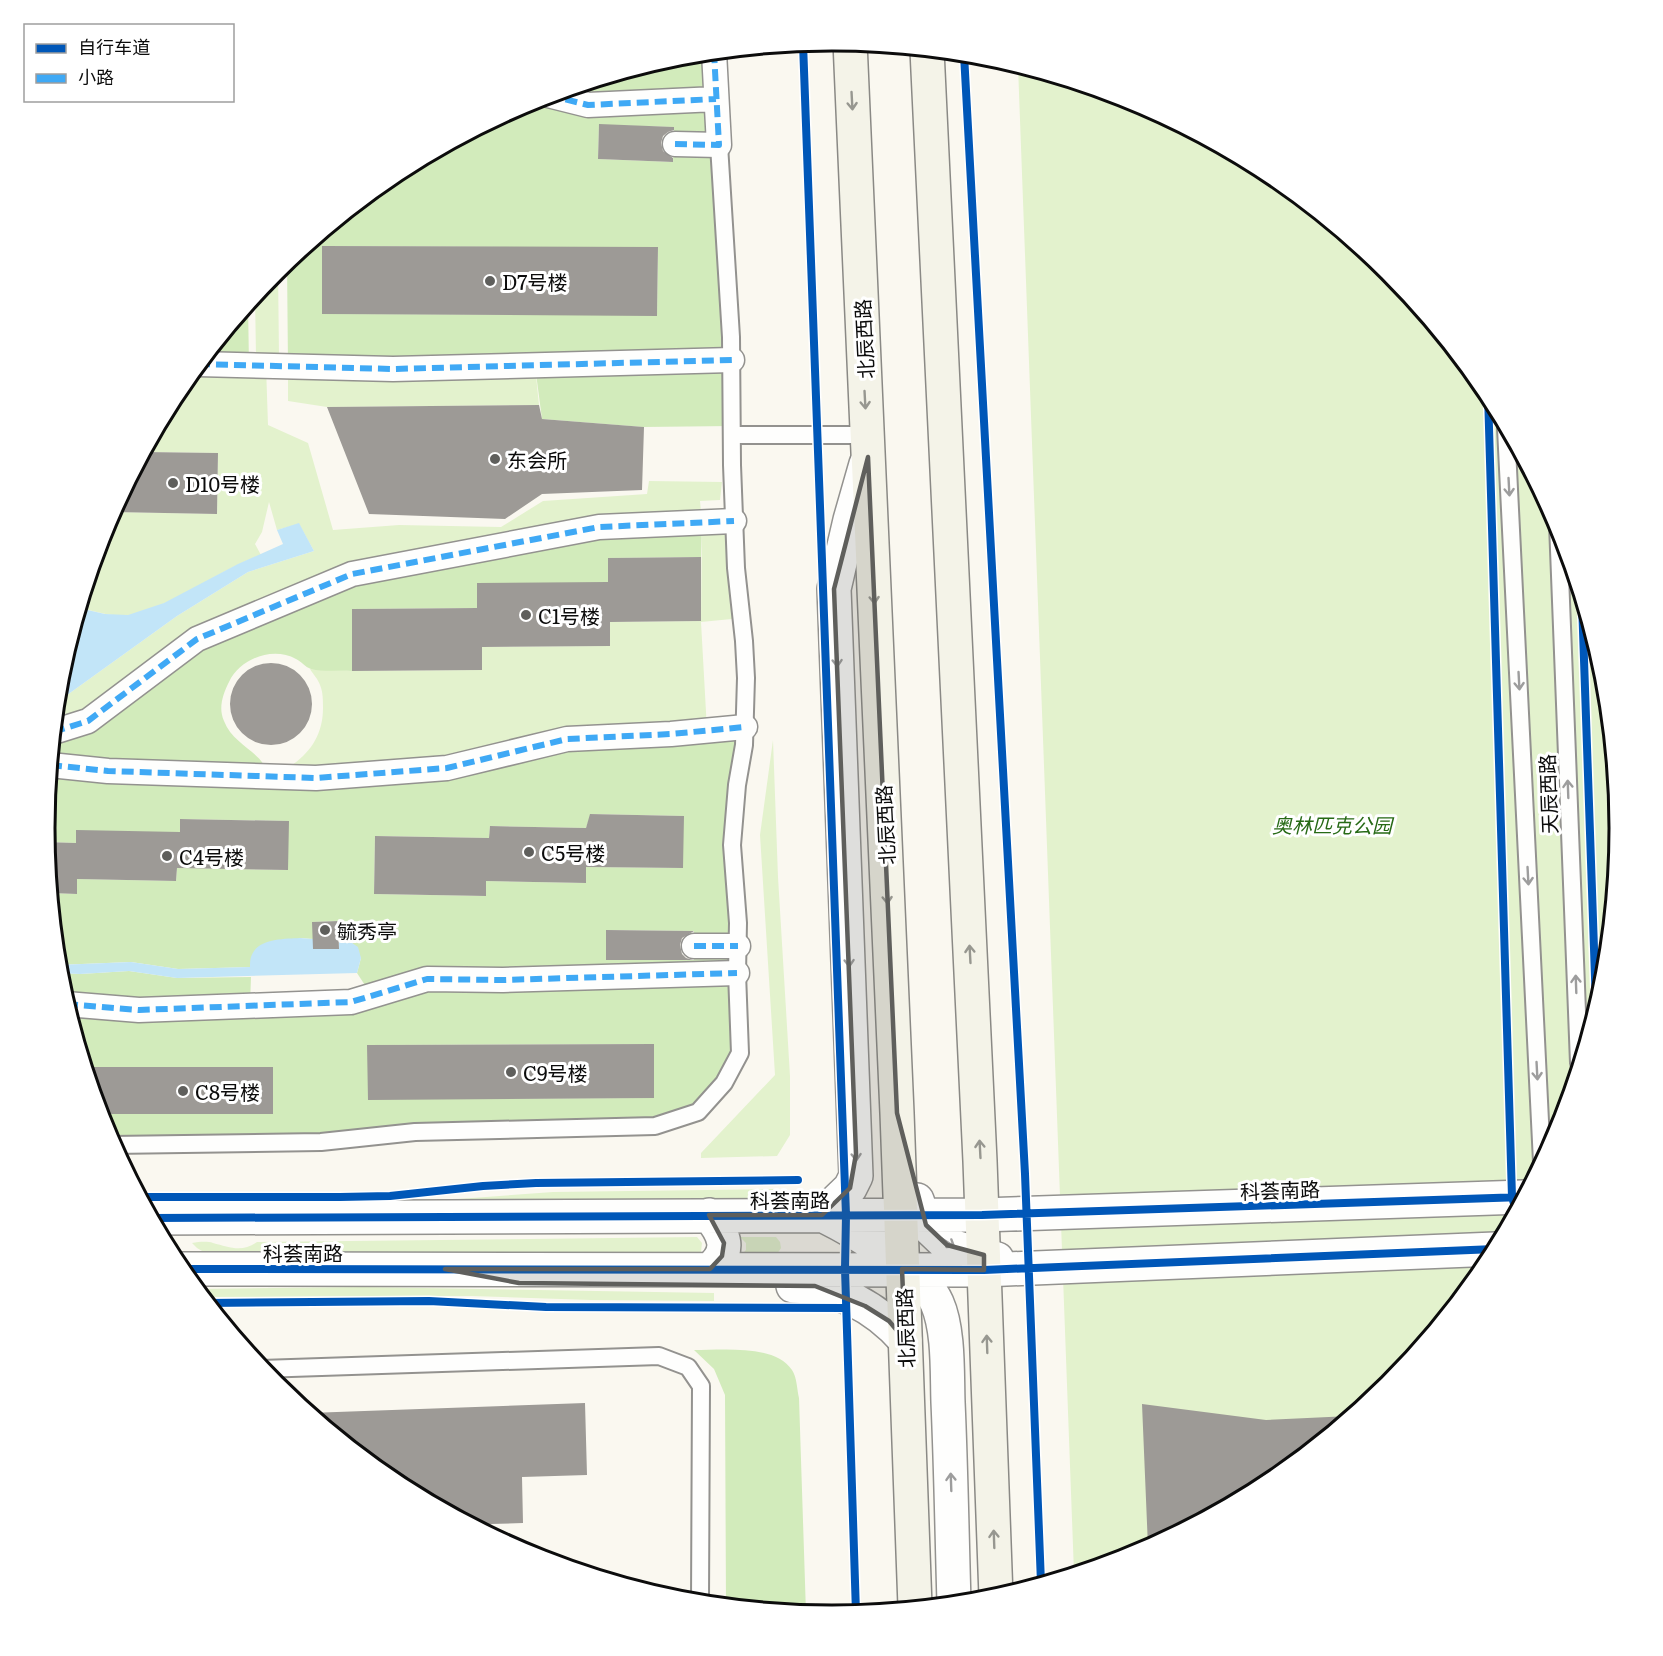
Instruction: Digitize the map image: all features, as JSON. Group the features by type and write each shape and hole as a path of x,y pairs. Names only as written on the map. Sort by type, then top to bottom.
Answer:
{"main road":[{"name":"北辰西路","path":"849,52 897,1113 915,1600"},
{"path":"927,57 982,1215 996,1587"}],"street":[{"path":"675,144 719,146 714,61"},
{"path":"564,99 588,105 716,99"},
{"path":"208,364 393,369 732,360"},
{"path":"867,446 834,589 856,1176 850,1188 822,1215 860,1235 922,1280 937,1303 944,1332 946,1362 954,1595"},
{"path":"61,730 88,721 197,639 352,574 599,527 734,521"},
{"path":"57,766 108,771 316,778 447,768 567,739 671,734 745,727"},
{"path":"694,946 738,946"},
{"path":"75,1005 139,1010 351,1002 427,980 737,974"},
{"path":"897,1113 914,1191 926,1225 947,1245 1034,1268"},
{"name":"科荟南路","path":"160,1218 982,1215 1514,1197"},
{"path":"709,1215 720,1230 724,1243 722,1256 710,1269"},
{"name":"科荟南路","path":"1034,1268 1029,1268 1484,1249"},
{"name":"科荟南路","path":"192,1269 984,1270 1034,1268"},
{"path":"445,1269 519,1283 814,1286 835,1291 865,1306 889,1322 905,1340"}],"lane":[{"path":"123,1145 321,1142 415,1132 655,1126 698,1112 724,1083 740,1053 738,923 732,845 745,727 744,641 736,568 734,521 732,360 719,146"},
{"path":"732,435 867,446"},
{"name":"天辰西路","path":"1507,445 1541,1143"},
{"name":"天辰西路","path":"1559,558 1578,1042"},
{"path":"274,1369 659,1356 688,1367 701,1386 700,1593"}],"highlighted area":[{"path":"868,457 897,1113 926,1225 947,1245 984,1255 984,1270 902,1269 905,1340 889,1321 865,1306 815,1286 519,1283 445,1269 710,1269 722,1256 724,1243 709,1215 822,1215 850,1188 856,1154 834,589"}],"green space":[{"path":"714,60 732,426 643,427 542,419 535,366 288,367 287,274 358,212 443,155 534,110 630,77","holes":["599,125 674,127 673,162 598,159","322,246 658,248 657,315 322,314"]},
{"name":"奥林匹克公园","path":"1018,74 1081,92 1129,110 1220,155 1263,182 1344,244 1416,316 1448,355 1478,396 1528,484 1567,578 1594,676 1607,777 1609,828 1602,929 1594,980 1582,1029 1567,1078 1528,1172 1478,1260 1416,1340 1344,1412 1305,1444 1220,1501 1175,1525 1129,1546 1074,1566"},
{"path":"278,283 279,357 256,357 255,307"},
{"path":"248,315 249,366 208,364"},
{"path":"208,364 266,366 268,425 308,443 333,530 399,525 501,527 543,501 647,494 649,481 722,482 720,500 700,501 702,522 734,521 742,618 701,622 707,730 447,768 286,769 308,751 320,727 323,708 322,693 310,669 482,670 482,647 610,646 610,622 701,621 702,523 352,574 61,728 66,696 177,616 248,572 314,551 299,524 277,530 269,502 262,532 255,544 261,555 164,604 147,610 118,616 86,610 96,578 122,512 217,514 218,453 152,452 185,396"},
{"path":"535,366 539,405 327,407 288,401 288,367"},
{"path":"702,522 701,557 608,558 608,582 477,608 352,609 352,671 311,669 287,655 267,654 249,661 234,674 225,691 221,706 222,716 232,734 260,759 270,777 745,727 737,785 740,1053 698,1112 655,1126 121,1142 110,1114 273,1114 273,1067 93,1067 68,973 129,971 177,978 251,977 250,1005 372,996 357,973 361,958 352,943 339,942 338,921 313,922 313,939 300,938 253,967 178,969 131,962 67,965 57,893 76,894 77,879 176,881 177,868 288,870 288,821 180,819 180,832 76,843 55,842 56,777 61,727 197,639 352,574","holes":["591,814 683,816 683,868 586,867 586,883 486,881 486,896 374,894 375,836 489,838 490,826 586,828","606,930 694,931 694,960 606,960","654,1044 654,1098 368,1099 368,1045"]},
{"path":"773,740 778,877 790,1076 790,1135 777,1156 701,1158 701,1153 775,1075 760,835"},
{"path":"777,1189 777,1199 157,1212 152,1203 430,1201 553,1192"},
{"path":"697,1237 702,1243 701,1252 694,1256 214,1258 192,1243 208,1242 241,1248 257,1242"},
{"path":"740,1237 776,1237 781,1248 777,1254 741,1255 746,1250 746,1243"},
{"path":"363,1287 714,1293 714,1301 472,1296 212,1297 206,1289"},
{"path":"732,1349 761,1352 784,1362 794,1373 799,1398 806,1604 726,1597 725,1395 714,1369 694,1350"}],"water":[{"path":"299,523 314,551 248,572 177,616 66,696 86,610 105,614 128,615 164,603 238,564 283,544 277,530"},
{"path":"286,939 313,939 313,949 339,949 339,942 352,943 358,947 361,958 357,973 177,978 129,971 68,973 67,965 131,962 178,969 250,967 251,957 259,946"}],"building":[{"path":"599,124 674,127 674,130 663,136 661,143 663,151 673,158 673,162 598,159"},
{"name":"D7号楼","path":"322,246 658,247 657,316 322,314"},
{"name":"东会所","path":"539,405 542,419 644,427 642,490 542,494 505,519 369,514 327,407"},
{"name":"D10号楼","path":"152,452 218,453 217,514 122,512"},
{"name":"C1号楼","path":"701,557 701,621 610,622 610,646 482,647 482,670 352,671 352,609 477,608 477,583 608,582 608,558"},
{"path":"271,663 287,666 300,675 309,688 312,704 309,720 300,733 287,742 271,745 255,742 242,733 233,720 230,704 233,688 242,675 255,666"},
{"name":"C5号楼","path":"590,814 684,816 683,868 586,867 586,883 486,881 486,896 374,894 375,836 489,838 490,826 586,828"},
{"name":"C4号楼","path":"180,819 289,821 288,870 177,868 176,881 77,879 77,894 57,893 55,842 76,843 76,830 180,832"},
{"name":"毓秀亭","path":"338,921 339,949 313,949 312,922"},
{"path":"606,930 694,931 682,938 680,945 682,954 693,960 606,960"},
{"name":"C9号楼","path":"654,1044 654,1098 368,1100 367,1045"},
{"name":"C8号楼","path":"93,1067 273,1067 273,1114 110,1114"},
{"path":"585,1403 587,1475 522,1477 523,1523 490,1524 490,1526 443,1501 400,1474 320,1413"},
{"path":"1142,1404 1266,1420 1338,1417 1263,1474 1220,1501 1148,1538"}],"marked path":[{"path":"675,144 719,145 714,60"},
{"path":"564,99 588,105 716,99"},
{"path":"208,364 393,369 732,360"},
{"path":"61,730 88,721 197,639 352,574 599,527 734,521"},
{"path":"57,766 108,771 316,778 447,768 567,739 671,734 745,727"},
{"path":"694,946 738,946"},
{"path":"75,1005 139,1010 351,1002 427,979 503,980 737,973"}],"cycle path":[{"path":"803,52 846,1215 845,1269 856,1604"},
{"path":"964,63 1025,1174 1041,1577"},
{"path":"1489,414 1513,1200"},
{"path":"1583,631 1595,974"},
{"path":"149,1197 390,1196 536,1183 798,1180"},
{"path":"160,1218 982,1215 1514,1197"},
{"path":"192,1269 984,1270 1484,1249"},
{"path":"217,1303 429,1301 546,1307 846,1308"}],"place":[{"name":"D7号楼","path":"490,281"},
{"name":"东会所","path":"495,459"},
{"name":"D10号楼","path":"173,483"},
{"name":"C1号楼","path":"526,615"},
{"name":"C5号楼","path":"529,852"},
{"name":"C4号楼","path":"167,856"},
{"name":"毓秀亭","path":"325,930"},
{"name":"C9号楼","path":"511,1072"},
{"name":"C8号楼","path":"183,1091"}]}
